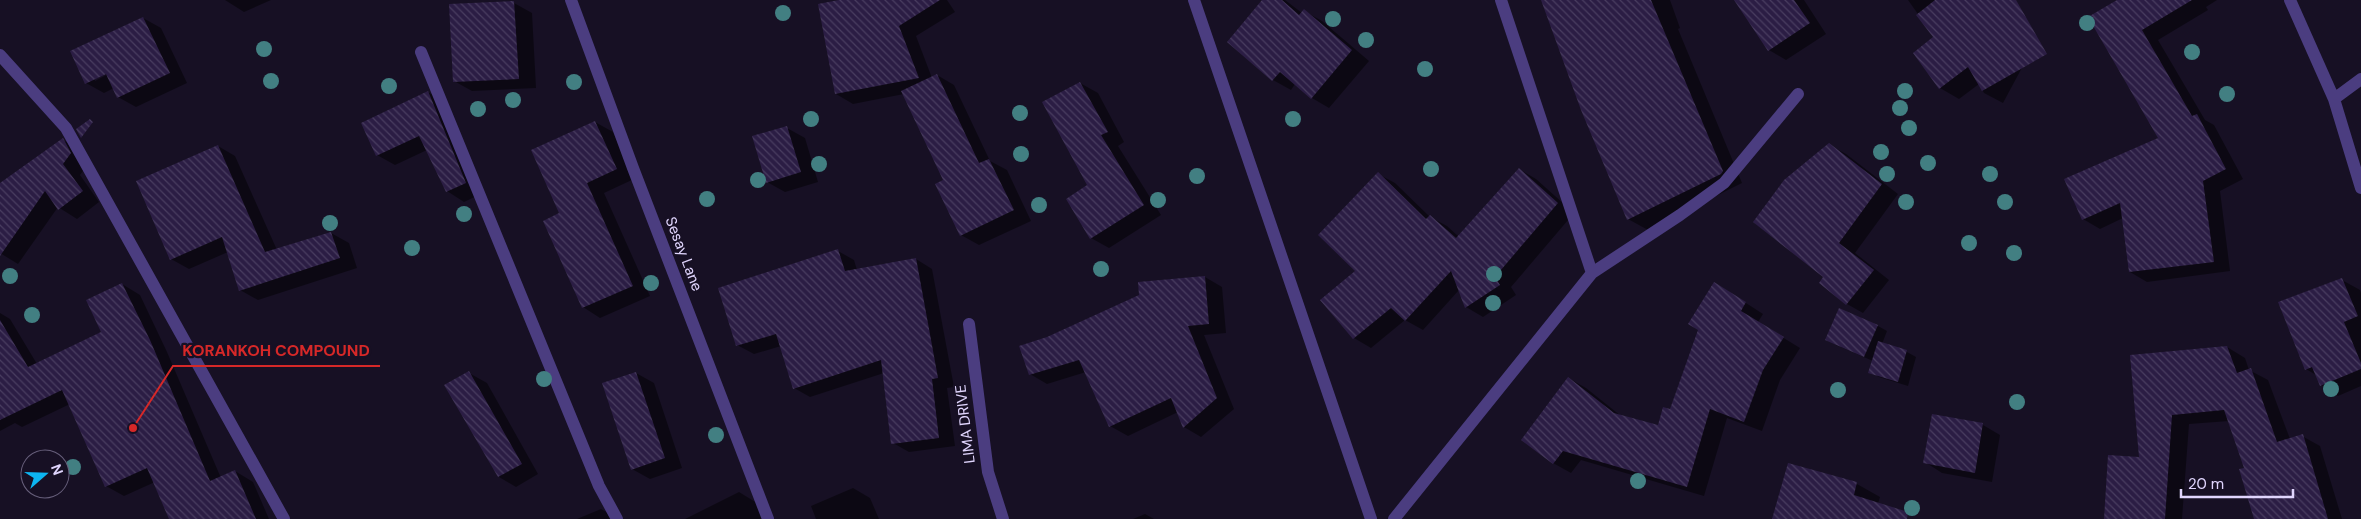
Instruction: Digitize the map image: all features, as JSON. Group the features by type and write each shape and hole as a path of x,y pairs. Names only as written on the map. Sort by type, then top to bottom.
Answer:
{"street":[{"name":"Sesay Lane","path":"571,0 633,168 768,519"},
{"path":"1194,0 1371,519"},
{"path":"1501,0 1592,273"},
{"path":"2290,0 2334,99 2361,188"},
{"path":"421,52 599,486 617,519"},
{"path":"0,55 66,128 284,519"},
{"path":"2334,99 2361,79"},
{"path":"1394,519 1592,273 1724,184 1798,94"},
{"name":"LIMA DRIVE","path":"970,324 988,472 1003,519"}],"building":[{"path":"839,0 940,0 899,26 919,78 835,94 818,4"},
{"path":"1262,0 1282,0 1299,15 1304,9 1352,50 1311,99 1280,72 1272,81 1227,42"},
{"path":"1541,0 1651,0 1723,171 1721,174 1627,220 1581,110"},
{"path":"1734,0 1794,0 1810,23 1768,51"},
{"path":"1935,0 2016,0 2047,54 1982,91 1968,67 1939,89 1913,53 1933,37 1916,15"},
{"path":"2117,0 2192,0 2142,30 2192,116 2197,114 2226,169 2203,181 2214,262 2129,272 2120,203 2082,220 2064,179 2158,138 2088,17"},
{"path":"514,1 519,79 453,82 449,4"},
{"path":"143,17 170,73 117,98 106,74 85,84 70,51"},
{"path":"937,74 979,163 989,159 1014,210 960,236 935,184 943,180 901,91"},
{"path":"1080,82 1108,132 1101,135 1144,205 1090,239 1066,199 1087,185 1042,102"},
{"path":"428,91 466,183 446,192 419,136 376,156 361,123"},
{"path":"90,119 93,122 81,138 76,129"},
{"path":"595,121 617,169 587,183 633,286 582,308 543,221 559,213 531,150"},
{"path":"787,126 801,172 766,183 752,136"},
{"path":"63,138 71,153 63,164 83,191 58,210 45,191 0,256 0,183"},
{"path":"1829,143 1882,184 1839,243 1874,270 1846,305 1819,283 1823,277 1753,222 1784,180"},
{"path":"218,145 265,252 331,232 340,258 239,291 222,237 170,260 136,181"},
{"path":"1519,168 1558,203 1495,277 1500,285 1465,308 1451,271 1405,321 1391,308 1353,339 1320,300 1355,271 1318,235 1378,172 1426,219 1430,215 1456,238"},
{"path":"838,249 845,271 916,258 938,378 932,379 939,438 891,444 881,360 793,389 776,334 736,346 718,288"},
{"path":"1205,276 1209,324 1188,326 1217,398 1183,428 1171,398 1109,427 1079,360 1029,375 1019,346 1047,337 1139,295 1138,282"},
{"path":"2342,278 2358,316 2344,322 2361,363 2361,369 2320,386 2312,367 2305,370 2278,302"},
{"path":"1714,282 1746,302 1741,311 1784,337 1763,370 1744,422 1710,409 1687,487 1563,451 1553,464 1521,440 1568,377 1614,413 1658,425 1663,407 1670,409 1698,330 1688,324"},
{"path":"122,283 150,340 210,481 235,470 256,519 169,519 147,468 105,487 62,390 0,420 0,320 28,367 101,332 86,300"},
{"path":"1839,308 1878,325 1864,357 1825,340"},
{"path":"1878,341 1907,350 1898,382 1868,373"},
{"path":"2227,346 2237,373 2251,368 2277,442 2303,434 2328,519 2254,519 2239,469 2244,468 2224,410 2172,415 2165,519 2104,519 2108,455 2139,457 2130,355"},
{"path":"469,371 522,464 498,477 444,385"},
{"path":"636,372 665,458 631,470 602,383"},
{"path":"1932,414 1983,423 1975,473 1923,463"},
{"path":"1788,463 1857,482 1854,495 1908,512 1907,519 1772,519"}],"place":[{"name":"KORANKOH COMPOUND","path":"133,428"}]}
